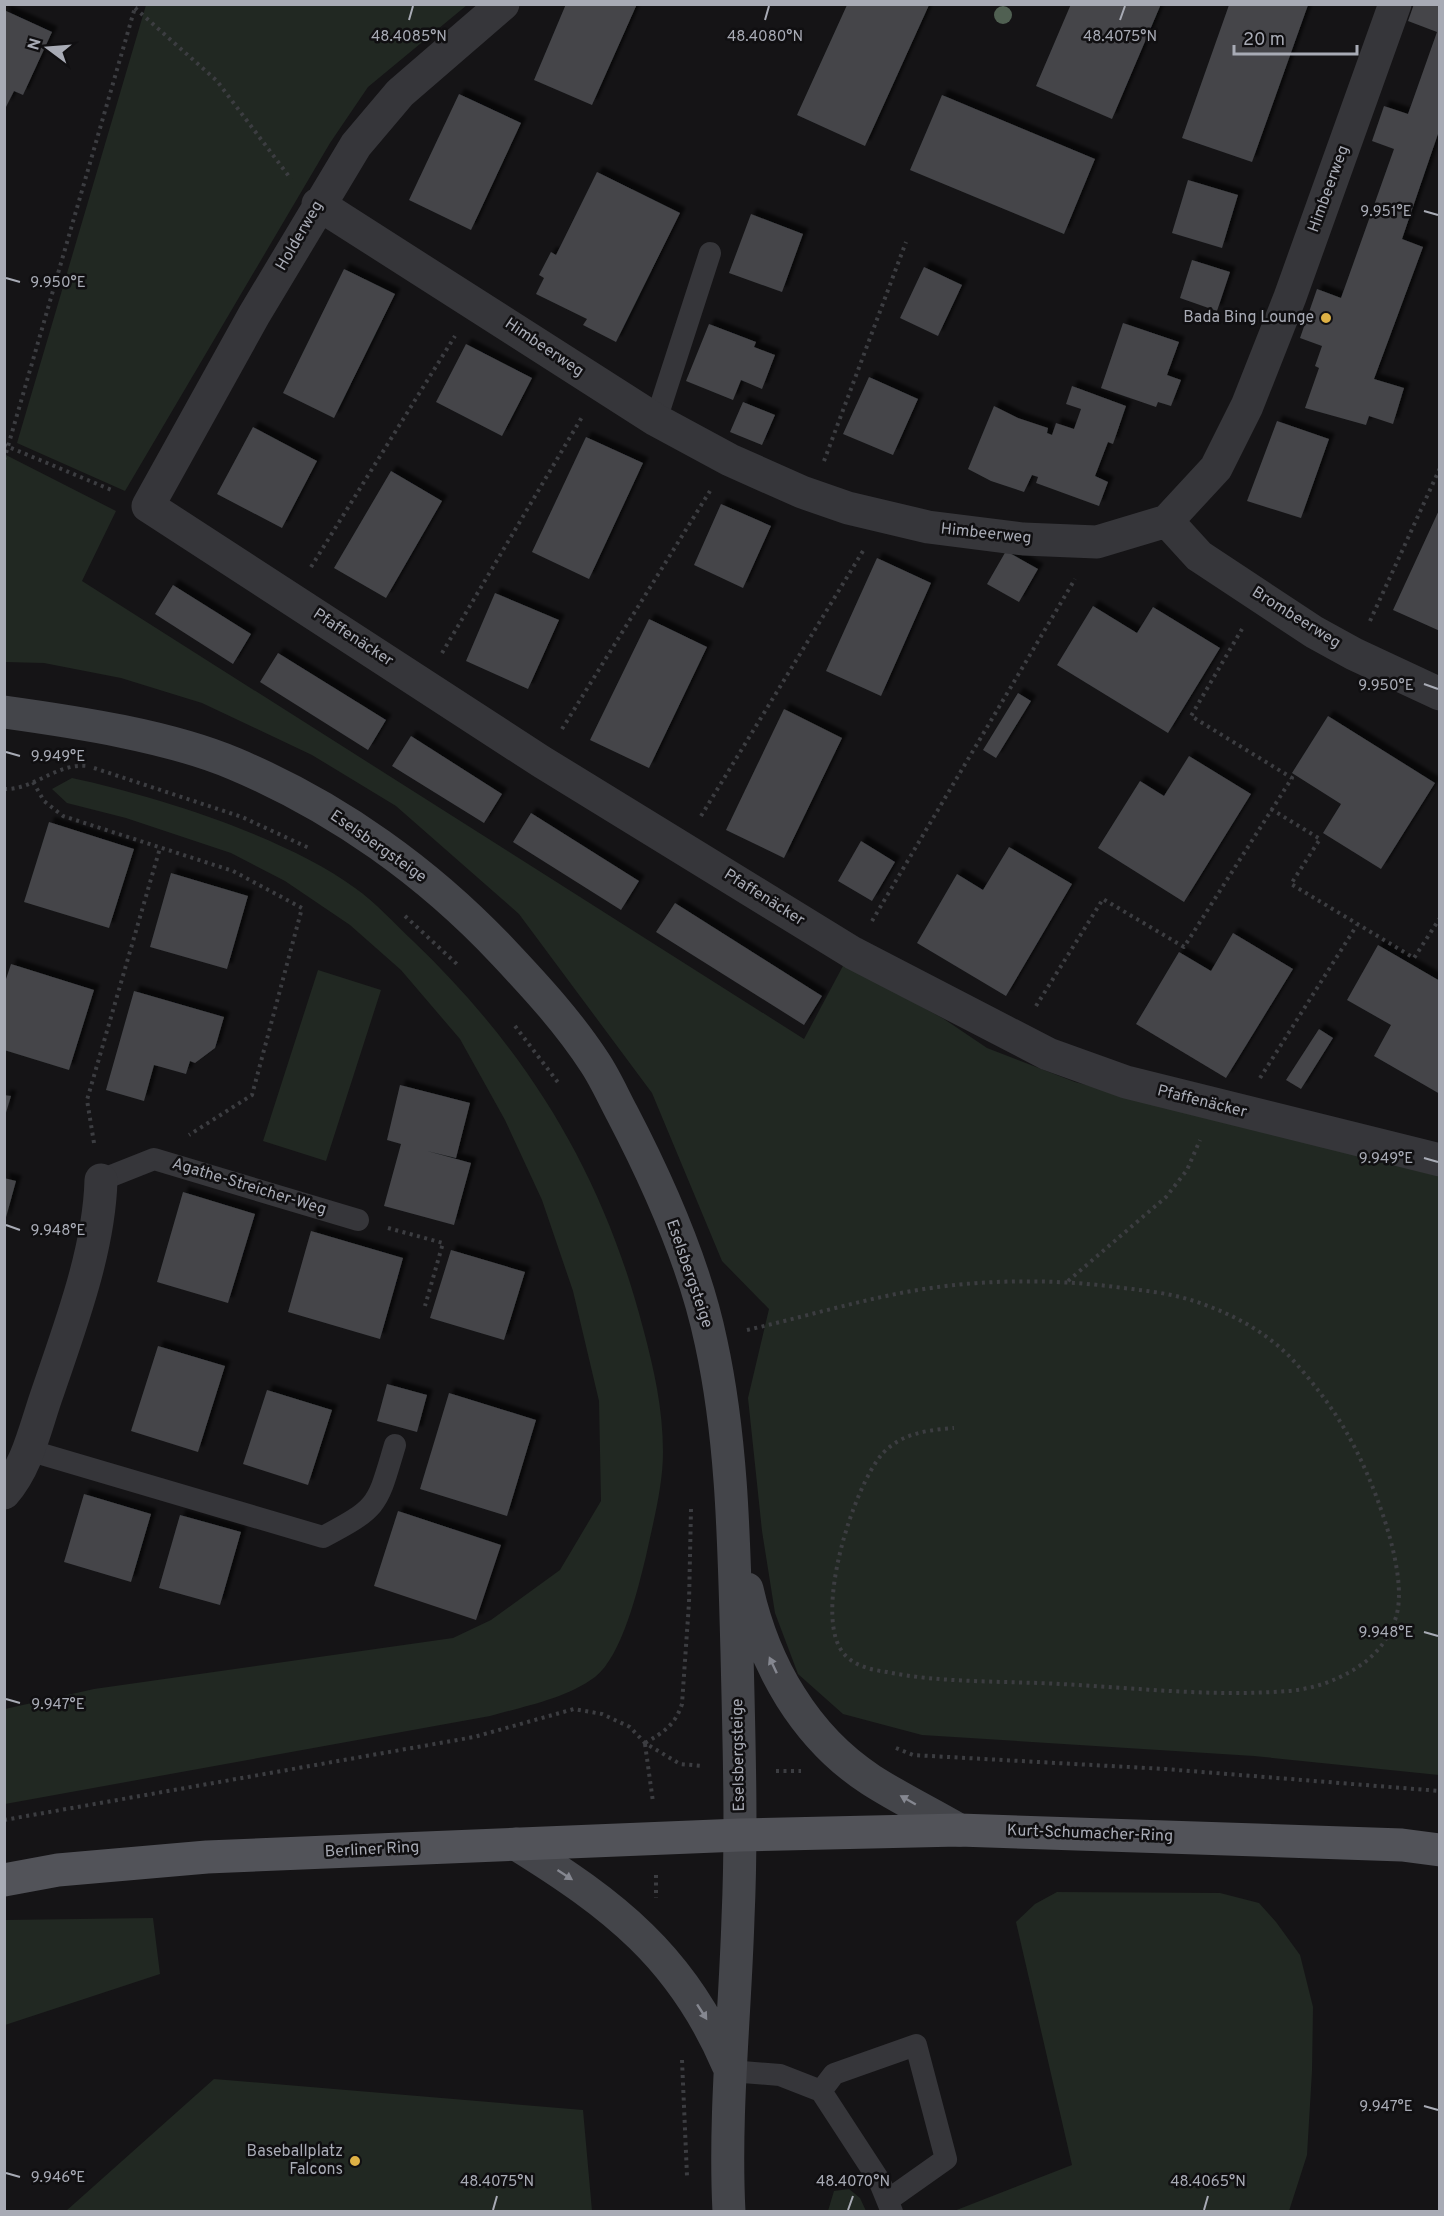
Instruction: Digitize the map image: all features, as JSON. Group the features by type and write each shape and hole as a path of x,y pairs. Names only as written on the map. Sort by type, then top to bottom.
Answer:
{"main road":[{"name":"Kurt-Schumacher-Ring","path":"740,1835 959,1830 1402,1845 1440,1850"},
{"name":"Berliner Ring","path":"4,1880 58,1870 207,1857 740,1835"}],"street":[{"name":"Holderweg","path":"148,506 318,204 356,145 400,93 503,4"},
{"name":"Himbeerweg","path":"318,204 656,420 730,460 812,495 884,517 971,533 1097,542 1167,521 1216,468 1247,406 1290,297 1395,4"},
{"name":"Pfaffenäcker","path":"148,506 424,683 542,762 853,953 1016,1038 1079,1067 1227,1109 1440,1160"},
{"name":"Brombeerweg","path":"1167,521 1199,556 1261,597 1354,654 1440,694"},
{"name":"Eselsbergsteige","path":"4,712 58,719 152,739 232,762 304,798 355,828 416,870 482,929 544,995 596,1064 645,1156 672,1220 711,1340 724,1428 734,1528 740,1835 730,2071 729,2211"},
{"path":"4,1493 12,1485 28,1450 73,1315 96,1226 101,1180"},
{"path":"734,1528 751,1607 764,1646 780,1679 803,1717 834,1750 871,1779 959,1830"},
{"path":"516,1844 608,1906 653,1947 689,1991 712,2027 730,2071"}],"lane":[{"path":"656,420 710,253"},
{"name":"Agathe-Streicher-Weg","path":"101,1180 154,1159 358,1220"},
{"path":"28,1450 323,1537 359,1517 374,1504 380,1496 395,1445"},
{"path":"730,2071 780,2075 821,2091 879,2180 890,2206 946,2159 916,2045 834,2074 821,2091"}],"path":[{"path":"4,460 6,445 135,6 217,81 299,190 318,204"},
{"path":"812,495 906,242"},
{"path":"291,598 476,303"},
{"path":"424,683 600,385"},
{"path":"6,445 148,506"},
{"path":"542,762 730,460"},
{"path":"1354,654 1440,468"},
{"path":"681,847 884,517"},
{"path":"853,953 1097,542"},
{"path":"1016,1038 1103,899 1184,947 1292,778 1191,716 1261,597"},
{"path":"4,789 13,789 67,767 84,766 104,770 243,817 313,850"},
{"path":"33,782 44,801 63,816 233,871 302,908 252,1095 154,1159"},
{"path":"1272,809 1320,839 1291,884 1414,958 1440,918"},
{"path":"101,1180 87,1100 160,848"},
{"path":"397,909 466,972"},
{"path":"1068,1282 1166,1197 1357,924"},
{"path":"510,1019 566,1092"},
{"path":"358,1220 443,1243 425,1306"},
{"path":"711,1340 894,1294 975,1283 1068,1282 1145,1290 1191,1300 1242,1319 1288,1355 1317,1389 1348,1434 1371,1483 1388,1531 1398,1587 1397,1615 1384,1644 1361,1667 1329,1682 1293,1691 1241,1693 960,1679 891,1674 863,1667 845,1656 835,1642 833,1626 840,1543 850,1514 880,1455 900,1438 929,1430 954,1428"},
{"path":"4,1820 474,1737 574,1709 602,1714 630,1727 645,1743 667,1730 677,1719 682,1704 690,1603 691,1500"},
{"path":"1165,1769 1440,1791"}],"shaded area":[{"path":"146,5 467,5 368,87 330,143 125,491 17,443"},
{"path":"4,454 116,511 82,581 804,1039 844,964 944,1019 987,1048 1075,1082 1439,1176 1439,1775 1254,1756 922,1735 843,1714 798,1674 775,1613 762,1531 748,1398 769,1309 722,1261 652,1093 519,914 396,806 312,755 202,703 121,678 44,663 5,662"},
{"path":"72,778 180,807 219,821 293,852 326,869 355,888 385,913 454,983 492,1026 526,1071 556,1118 583,1167 606,1218 626,1272 654,1374 663,1436 663,1465 654,1518 628,1621 605,1667 583,1685 544,1701 490,1716 5,1804 5,1709 94,1689 453,1638 491,1620 560,1570 601,1501 599,1401 573,1291 542,1200 505,1120 460,1039 401,970 350,925 285,881 231,853 126,818 67,803 52,789"},
{"path":"318,970 381,990 326,1161 263,1141"},
{"path":"1057,1892 1220,1893 1259,1903 1300,1955 1313,2007 1312,2071 1307,2155 1289,2211 954,2211 1072,2165 1016,1922 1035,1904"},
{"path":"153,1918 160,1974 5,2025 5,1920"},
{"name":"Baseballplatz Falcons","path":"214,2079 583,2110 592,2211 66,2211"},
{"path":"849,2189 860,2198 866,2211 828,2211 834,2191"}],"building":[{"path":"566,4 637,4 592,105 534,80"},
{"path":"1071,4 1161,4 1112,119 1036,86"},
{"path":"1414,4 1440,4 1440,128 1402,239 1423,247 1374,379 1404,388 1393,424 1369,416 1366,425 1305,408 1319,368 1315,366 1322,346 1300,338 1317,289 1341,298 1394,149 1372,141 1384,106 1408,114 1437,32 1408,21"},
{"path":"847,5 929,5 865,146 797,115"},
{"path":"1229,5 1308,5 1252,162 1182,138"},
{"path":"4,10 52,32 23,95 14,91 6,107"},
{"path":"459,94 521,123 471,230 409,200"},
{"path":"942,95 1095,159 1064,234 910,170"},
{"path":"597,172 680,213 616,342 583,325 587,319 536,294 544,278 539,275 551,252 556,255"},
{"path":"1188,180 1238,195 1222,248 1172,233"},
{"path":"751,214 803,234 782,292 729,273"},
{"path":"1192,260 1230,272 1217,311 1180,298"},
{"path":"924,267 962,285 938,336 900,318"},
{"path":"344,269 395,294 334,418 283,393"},
{"path":"1123,323 1179,342 1167,375 1181,380 1171,406 1158,402 1156,407 1101,388"},
{"path":"709,324 756,342 754,347 775,355 762,389 741,380 733,400 686,381"},
{"path":"466,344 532,378 502,436 436,402"},
{"path":"869,377 918,399 893,455 843,434"},
{"path":"1072,386 1126,406 1113,444 1108,442 1095,476 1108,482 1099,506 1036,483 1038,477 1032,475 1024,492 991,481 968,469 994,406 1018,418 1048,428 1047,433 1052,435 1056,423 1074,429 1081,409 1066,404"},
{"path":"743,402 775,415 762,445 730,432"},
{"path":"1277,421 1329,439 1301,518 1247,501"},
{"path":"253,427 317,461 282,528 217,494"},
{"path":"586,437 643,463 589,579 532,552"},
{"path":"391,471 442,501 386,598 334,568"},
{"path":"721,504 771,526 743,588 694,565"},
{"path":"1440,508 1440,631 1393,610"},
{"path":"1006,551 1038,569 1019,602 987,584"},
{"path":"877,558 931,583 881,696 826,671"},
{"path":"173,585 251,634 233,664 155,614"},
{"path":"495,593 559,620 528,689 466,661"},
{"path":"1093,606 1137,633 1153,607 1220,648 1168,733 1057,665"},
{"path":"649,619 707,647 649,768 590,740"},
{"path":"278,653 386,720 368,750 260,682"},
{"path":"1018,693 1031,701 996,758 983,750"},
{"path":"784,709 842,738 784,858 726,830"},
{"path":"1328,716 1435,783 1381,869 1323,833 1341,804 1292,773"},
{"path":"411,736 502,794 484,823 392,766"},
{"path":"1189,756 1251,794 1184,902 1098,848 1140,781 1164,796"},
{"path":"531,813 639,881 621,910 513,842"},
{"path":"49,822 134,849 109,928 24,902"},
{"path":"861,841 895,862 872,901 838,881"},
{"path":"1009,847 1072,884 1006,996 917,943 957,874 983,890"},
{"path":"171,873 248,896 227,969 150,947"},
{"path":"675,903 822,996 804,1025 656,932"},
{"path":"1233,933 1293,969 1226,1078 1136,1024 1179,952 1211,971"},
{"path":"1378,945 1440,981 1440,1094 1374,1056 1391,1025 1347,1000"},
{"path":"11,964 94,990 69,1070 4,1050 4,985"},
{"path":"134,991 224,1017 215,1048 195,1063 190,1061 186,1074 154,1065 144,1101 106,1090"},
{"path":"1319,1029 1333,1038 1301,1089 1286,1080"},
{"path":"400,1085 470,1103 456,1158 427,1151 471,1163 454,1225 384,1206 401,1144 387,1140"},
{"path":"4,1095 11,1096 5,1116 4,1116"},
{"path":"4,1178 16,1181 5,1221 4,1221"},
{"path":"183,1192 255,1214 228,1303 157,1282"},
{"path":"311,1231 403,1258 380,1339 288,1312"},
{"path":"451,1250 525,1272 504,1340 430,1318"},
{"path":"158,1346 225,1366 198,1452 131,1431"},
{"path":"387,1384 427,1395 417,1432 377,1421"},
{"path":"267,1390 332,1410 308,1485 243,1464"},
{"path":"449,1393 536,1420 507,1516 420,1489"},
{"path":"84,1494 151,1514 131,1582 64,1562"},
{"path":"398,1511 501,1545 476,1620 374,1586"},
{"path":"180,1515 241,1532 220,1605 159,1588"}],"place":[{"name":"Bada Bing Lounge","path":"1326,318"},
{"name":"Baseballplatz Falcons","path":"355,2161"}]}
